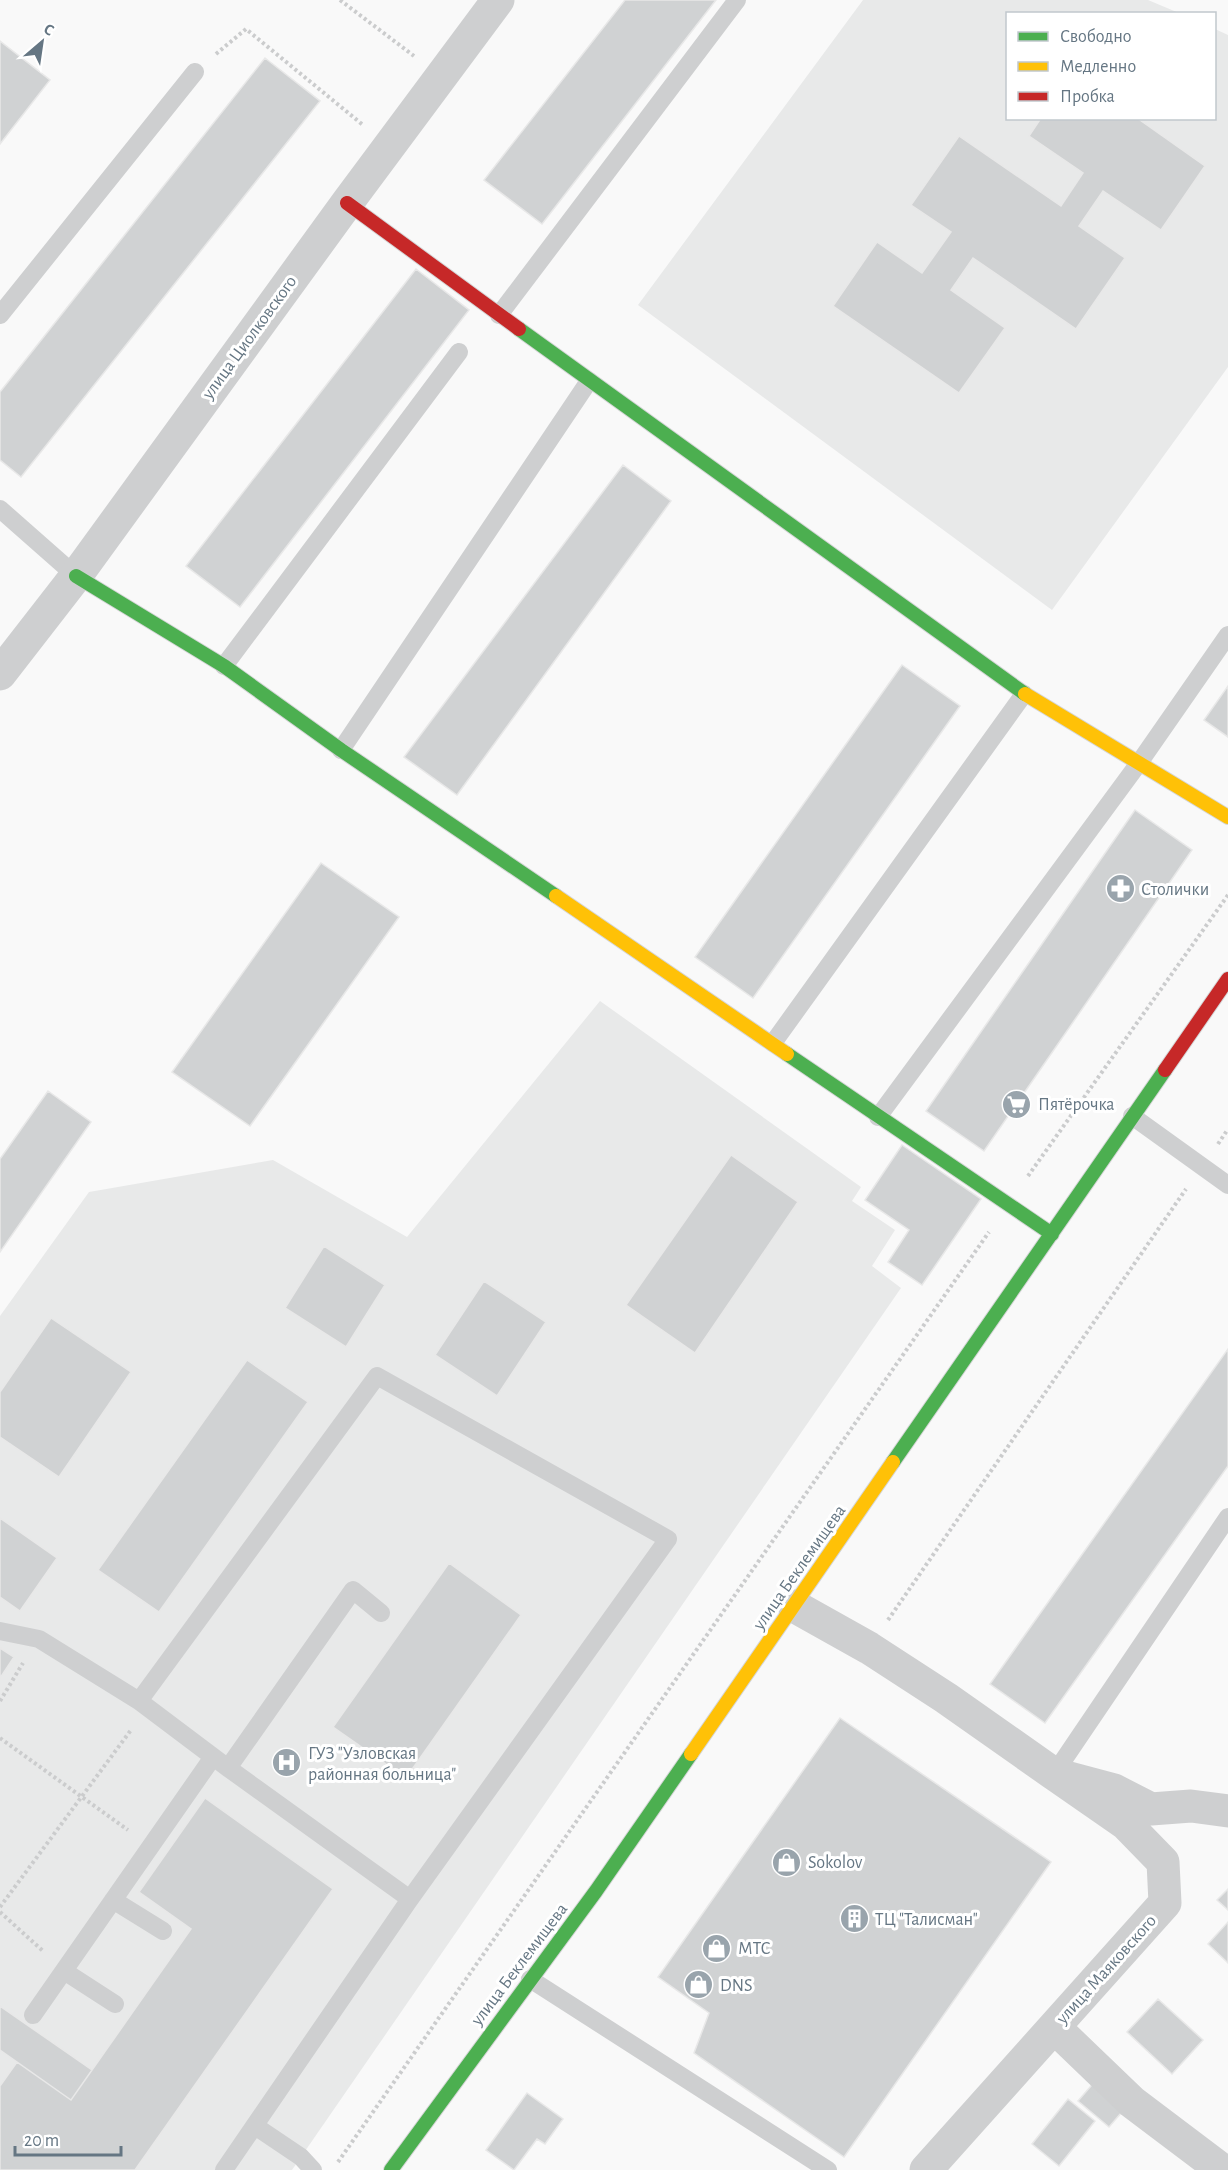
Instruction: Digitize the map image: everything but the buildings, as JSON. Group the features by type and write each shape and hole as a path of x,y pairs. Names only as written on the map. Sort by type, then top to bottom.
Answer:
{"street":[{"name":"улица Циолковского","path":"0,674 76,576 347,202 498,0"},
{"path":"347,202 589,381 1024,694 1228,817"},
{"path":"76,576 224,666 341,750 1052,1234"},
{"name":"улица Беклемищева","path":"391,2170 596,1891 1228,979"},
{"name":"улица Маяковского","path":"794,1606 869,1648 946,1698 1126,1824 1163,1862 1165,1903 926,2170"},
{"name":"улица Маяковского","path":"1053,1774 1114,1790 1151,1809 1191,1806 1228,1811"},
{"path":"1054,2027 1132,2102 1222,2170"}],"lane":[{"path":"500,315 737,0"},
{"path":"0,315 195,72"},
{"path":"224,666 459,352"},
{"path":"341,750 589,381"},
{"path":"0,509 76,576"},
{"path":"878,1117 1139,763 1228,635"},
{"path":"773,1043 1024,694"},
{"path":"1132,1116 1228,1185"},
{"path":"143,1704 377,1376 668,1539 410,1899 224,2170"},
{"path":"1053,1774 1228,1517"},
{"path":"33,2015 151,1846 220,1762 353,1590 381,1613"},
{"path":"0,1631 39,1639 143,1704 410,1899"},
{"path":"113,1900 163,1931"},
{"path":"64,1971 115,2004"},
{"path":"530,1979 828,2170"},
{"path":"255,2126 301,2157 313,2170"}],"path":[{"path":"340,0 441,77"},
{"path":"195,72 246,29 389,146"},
{"path":"333,2170 1008,1204 1228,895"},
{"path":"869,1648 1228,1129"},
{"path":"0,1701 39,1639"},
{"path":"0,1907 82,1797 143,1704"},
{"path":"0,1738 151,1846"},
{"path":"0,1912 64,1971"}],"shaded area":[{"path":"863,0 1148,0 1177,12 1006,12 1006,120 1216,120 1216,29 1228,35 1228,367 1052,610 638,305"},
{"name":"ГУЗ \"Узловская районная больница\"","path":"600,1001 861,1187 852,1201 895,1230 872,1266 901,1288 292,2170 0,2170 0,1316 89,1192 273,1160 407,1237"}],"traffic: fast":[{"path":"519,329 1025,694"},
{"path":"76,576 224,666 341,750 556,896"},
{"path":"787,1054 1052,1234"},
{"path":"893,1462 1165,1070"},
{"path":"391,2170 596,1891 691,1754"}],"traffic: slow":[{"path":"1025,694 1228,817"},
{"path":"556,896 787,1054"},
{"path":"691,1754 893,1462"}],"traffic: jam":[{"path":"347,203 519,329"},
{"path":"1165,1070 1228,979"}],"place":[{"name":"Столички","path":"1120,889"},
{"name":"Пятёрочка","path":"1017,1104"},
{"name":"ГУЗ \"Узловская районная больница\"","path":"287,1763"},
{"name":"Sokolov","path":"787,1862"},
{"name":"ТЦ \"Талисман\"","path":"854,1919"},
{"name":"МТС","path":"717,1948"},
{"name":"DNS","path":"699,1985"}]}
